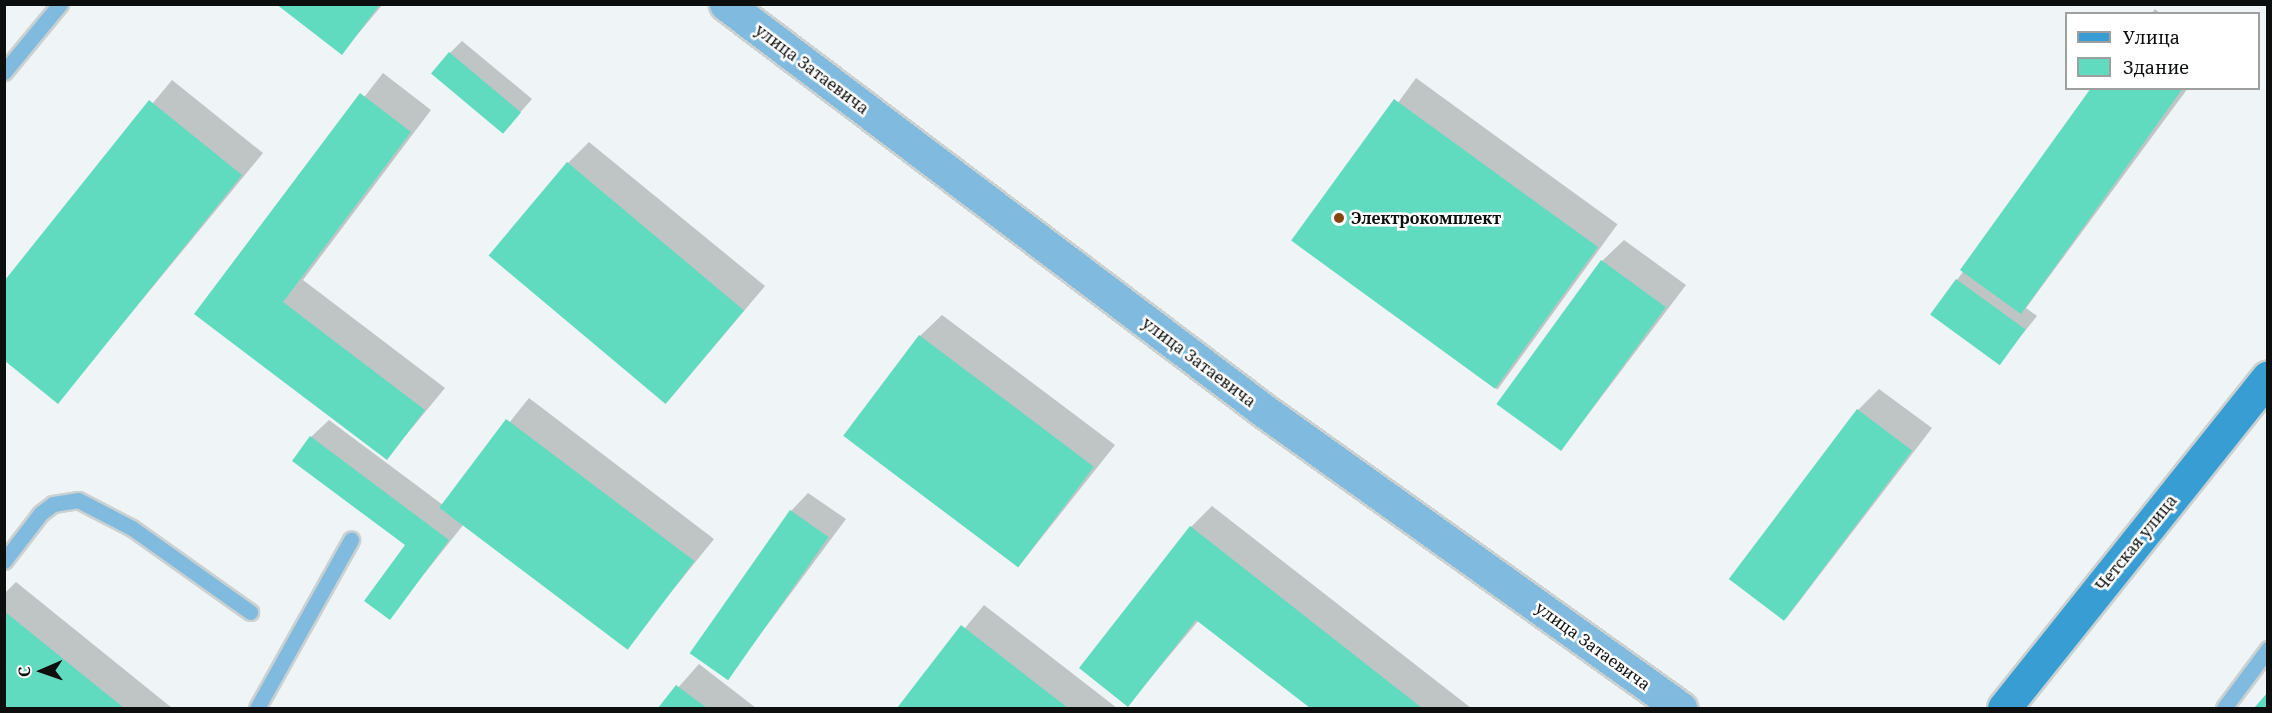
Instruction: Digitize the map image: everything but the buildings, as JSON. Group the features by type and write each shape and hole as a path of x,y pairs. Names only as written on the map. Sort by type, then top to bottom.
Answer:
{"main road":[{"name":"Четская улица","path":"2004,708 2268,377"}],"street":[{"name":"улица Затаевича","path":"726,4 1263,410 1680,708"}],"lane":[{"path":"4,72 60,4"},
{"path":"4,561 47,509 78,500 132,528 250,612"},
{"path":"257,708 351,540"},
{"path":"2224,708 2268,649"}],"place":[{"name":"Электрокомплект","path":"1339,218"}]}
